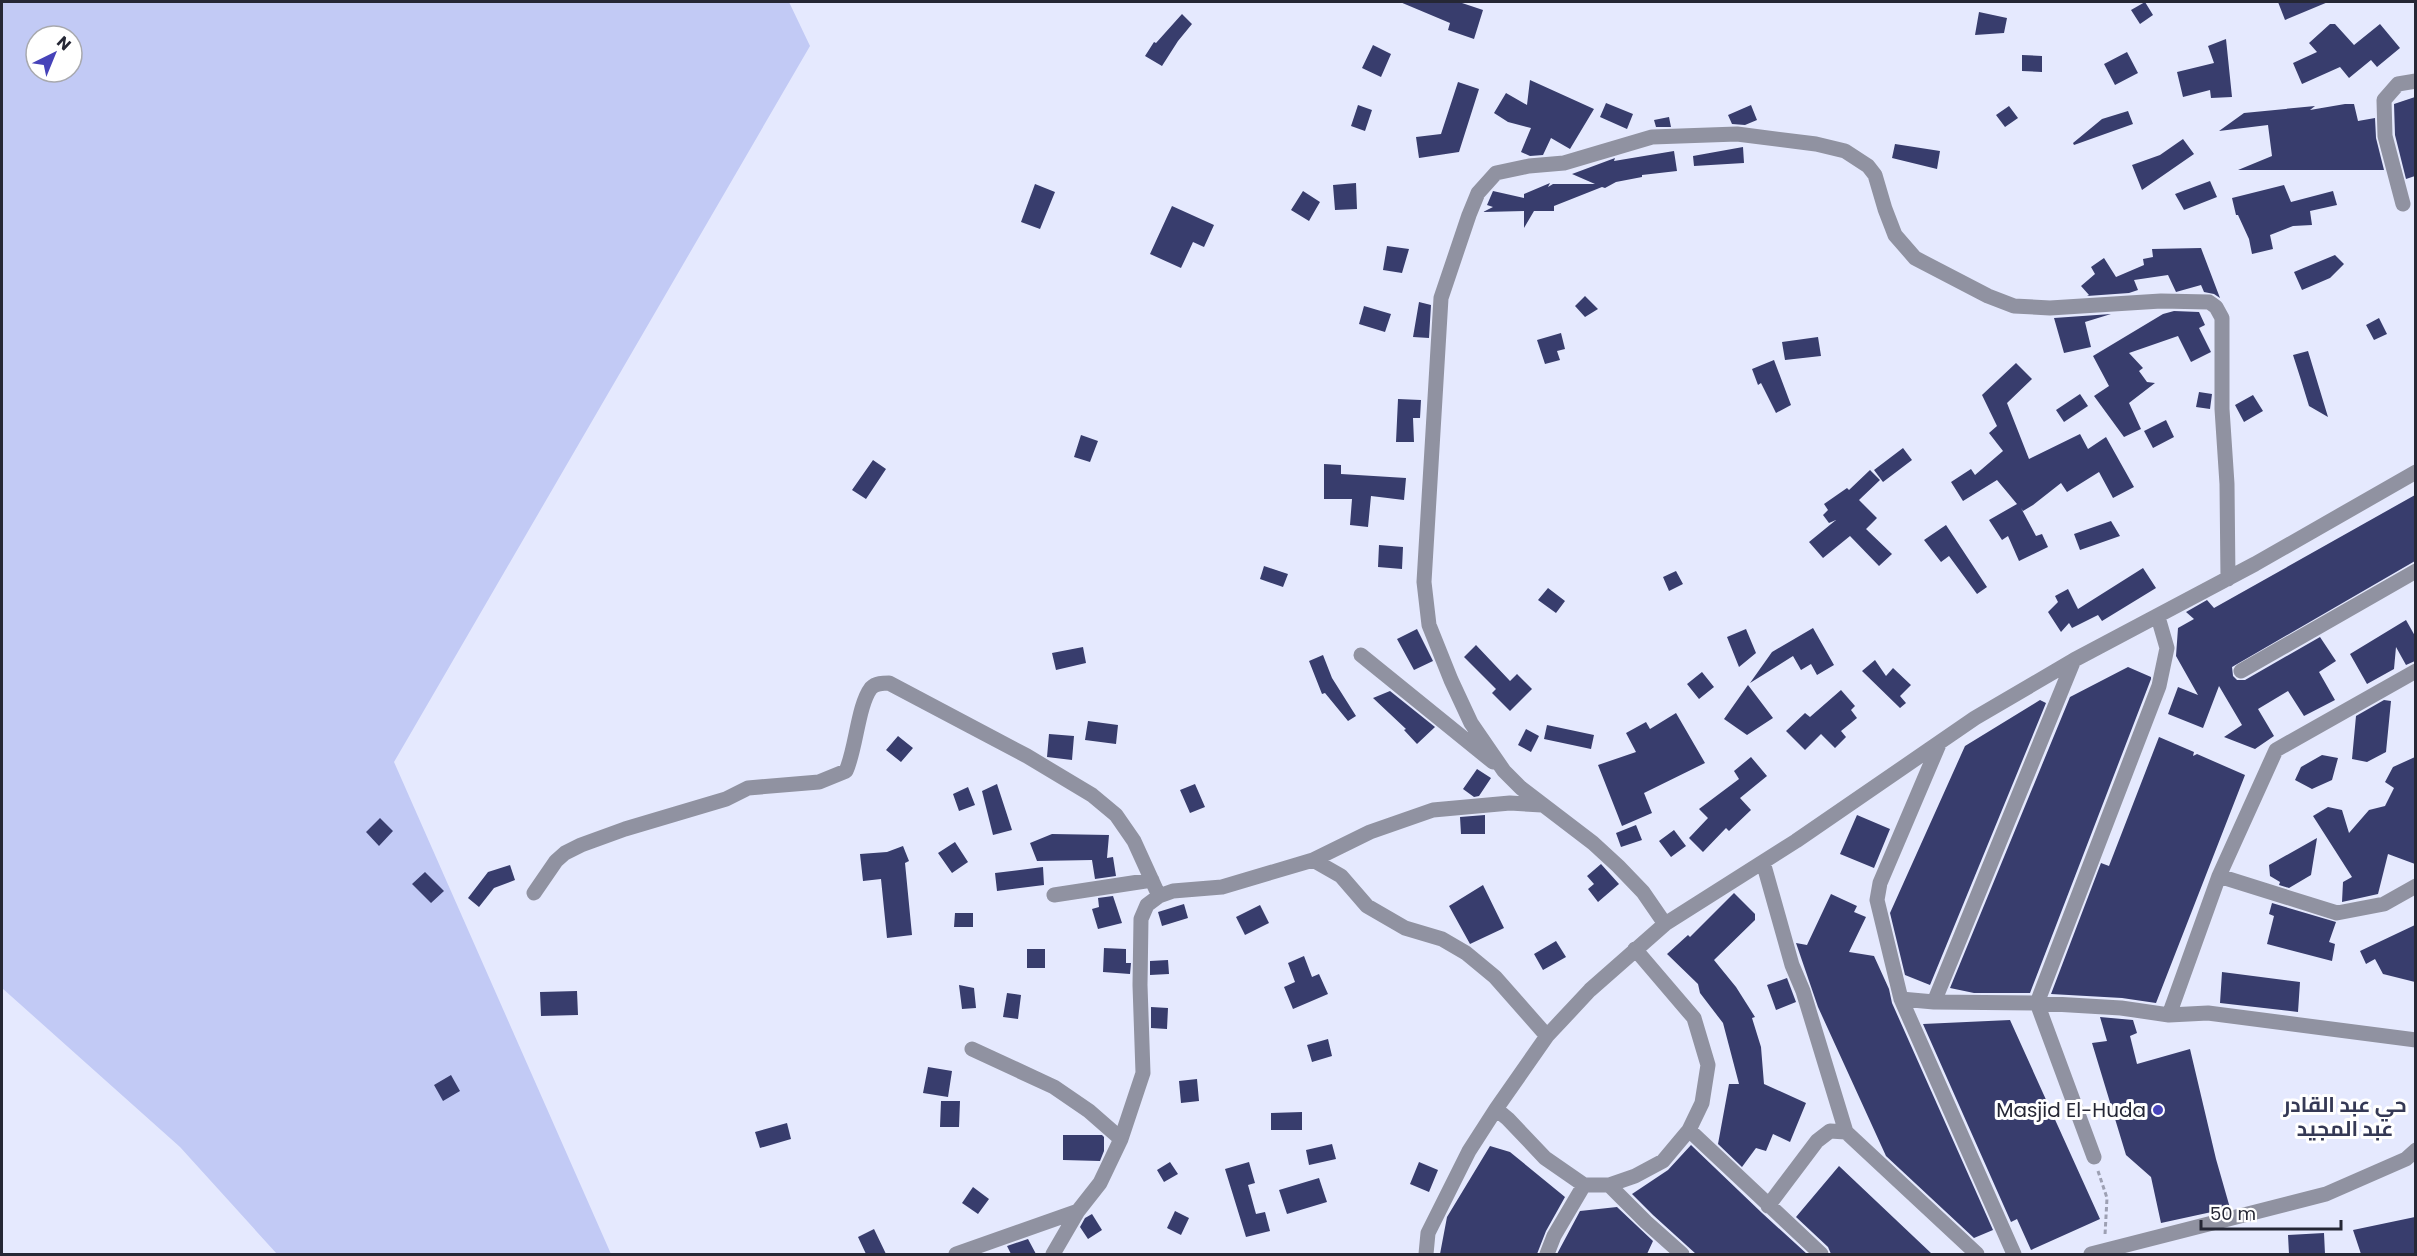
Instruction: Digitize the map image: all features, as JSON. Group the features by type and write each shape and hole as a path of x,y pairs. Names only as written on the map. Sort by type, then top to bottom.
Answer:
{"street":[{"path":"2403,204 2385,136 2384,100 2398,84 2415,81"},
{"path":"1504,771 1471,723 1451,680 1429,625 1424,582 1441,298 1473,204 1478,193 1496,173 1529,166 1564,164 1652,137 1737,134 1816,144 1845,151 1868,166 1875,175 1895,235 1915,258 1988,296 2014,306 2050,308 2161,301 2209,302 2216,307 2222,318 2222,409 2227,484 2228,579"},
{"path":"1426,1254 1428,1233 1469,1150 1547,1036 1590,990 1665,924 1763,862 1975,718 2074,660 2228,579 2415,472"},
{"path":"2241,671 2415,571"},
{"path":"2094,1157 2037,1003 2159,686 2167,648 2158,616"},
{"path":"1361,655 1504,771 1542,805 1593,843 1643,892 1665,924"},
{"path":"1934,1002 2074,660"},
{"path":"2169,1015 2219,876 2276,750 2415,671"},
{"path":"534,893 556,861 565,853 592,841 626,828 726,799 748,788 819,782 834,778 846,771 865,702 872,687 879,683 889,683 1027,756 1092,795 1116,815 1134,841 1159,896"},
{"path":"1940,741 1880,883 1877,900 1901,999 2014,1254"},
{"path":"1053,1254 1078,1211 1100,1183 1121,1139 1143,1073 1140,985 1141,919 1147,905 1159,896 1173,891 1222,887 1313,860 1370,832 1433,810 1510,803 1542,805"},
{"path":"1313,860 1341,876 1367,906 1406,928 1442,939 1466,953 1496,977 1547,1036"},
{"path":"1763,862 1792,965 1803,991 1846,1132 1977,1254"},
{"path":"2219,876 2337,913 2384,904 2415,886"},
{"path":"1054,895 1152,880"},
{"path":"1496,1109 1545,1158 1584,1185 1609,1185 1635,1176 1663,1161 1689,1130 1702,1103 1708,1065 1694,1018 1635,949"},
{"path":"1901,999 2121,1008 2169,1015 2208,1013 2415,1040"},
{"path":"972,1049 1054,1087 1089,1111 1121,1139"},
{"path":"1689,1130 1821,1254"},
{"path":"1768,1206 1817,1141 1830,1131 1846,1132"},
{"path":"2097,1253 2326,1194 2406,1159 2415,1150"},
{"path":"1547,1254 1554,1236 1584,1185"},
{"path":"1609,1185 1666,1249 1682,1254"},
{"path":"956,1254 1078,1211"}],"path":[{"path":"2094,1157 2107,1198 2097,1253"}],"shaded area":[{"path":"2,2 789,2 810,46 394,762 611,1254 277,1254 180,1147 2,988"}],"building":[{"path":"1400,2 1459,2 1483,10 1474,39 1448,30 1450,23"},
{"path":"2145,2 2153,15 2140,24 2131,10"},
{"path":"2278,2 2328,2 2285,20"},
{"path":"1979,12 2007,18 2004,33 1975,35"},
{"path":"1182,14 1192,24 1162,66 1145,56 1154,42 1156,43"},
{"path":"2330,24 2335,24 2354,45 2380,24 2400,48 2377,67 2371,60 2349,78 2340,67 2302,84 2293,63 2317,52 2309,43"},
{"path":"2226,39 2232,97 2211,98 2210,90 2183,97 2177,72 2214,63 2208,46"},
{"path":"1373,45 1391,54 1381,77 1362,68"},
{"path":"2127,52 2138,73 2115,85 2104,64"},
{"path":"2022,55 2042,56 2042,72 2022,71"},
{"path":"1530,80 1594,109 1570,149 1551,138 1543,155 1530,156 1521,152 1531,128 1508,122 1494,113 1506,93 1527,105"},
{"path":"1458,82 1479,89 1459,152 1419,158 1416,137 1441,134"},
{"path":"2415,97 2415,176 2406,179 2395,135 2394,104"},
{"path":"1606,103 1633,114 1627,129 1600,117"},
{"path":"2354,104 2358,121 2375,118 2376,138 2384,170 2238,170 2272,156 2268,125 2219,131 2244,113 2315,106 2310,110"},
{"path":"1358,105 1372,110 1365,131 1351,126"},
{"path":"1751,105 1757,120 1745,125 1732,124 1728,115"},
{"path":"2009,106 2018,118 2005,127 1996,115"},
{"path":"2128,111 2133,124 2074,145 2073,143 2102,119"},
{"path":"1669,117 1671,127 1656,127 1654,120"},
{"path":"2183,139 2194,154 2142,190 2132,165 2160,155"},
{"path":"1895,144 1940,151 1937,169 1892,158"},
{"path":"1743,147 1744,163 1694,166 1693,156"},
{"path":"1674,151 1677,171 1642,175 1642,177 1616,182 1554,206 1554,211 1534,211 1524,228 1524,211 1483,212 1493,207 1487,205 1493,191 1524,198 1524,194 1550,183 1548,187 1553,184 1595,184 1572,174 1615,158 1614,161"},
{"path":"2210,181 2217,197 2184,210 2175,194"},
{"path":"1356,183 1357,209 1335,210 1333,185"},
{"path":"1035,184 1055,192 1040,229 1021,222"},
{"path":"2284,185 2291,202 2333,191 2337,205 2310,211 2312,225 2293,226 2270,235 2273,249 2252,254 2249,239 2236,215 2232,198"},
{"path":"1303,191 1320,202 1309,221 1291,210"},
{"path":"1172,206 1214,225 1204,247 1193,242 1181,268 1150,254"},
{"path":"1387,246 1409,249 1402,273 1383,270"},
{"path":"2201,248 2220,298 2204,292 2201,285 2176,292 2168,275 2134,280 2138,290 2129,293 2087,296 2089,295 2081,286 2095,274 2091,267 2104,258 2116,277 2144,265 2143,259 2153,257 2152,249"},
{"path":"2335,255 2344,264 2330,278 2302,290 2294,272"},
{"path":"1585,296 1598,309 1585,317 1575,306"},
{"path":"1419,302 1431,305 1429,338 1413,337"},
{"path":"1364,306 1391,314 1385,332 1359,324"},
{"path":"2174,311 2199,312 2205,325 2199,328 2211,352 2191,362 2178,336 2129,353 2143,368 2139,371 2147,382 2155,383 2129,403 2141,429 2124,437 2094,396 2109,386 2093,356 2163,314"},
{"path":"2111,314 2085,322 2091,347 2064,353 2054,318"},
{"path":"2379,318 2387,334 2374,340 2366,325"},
{"path":"1561,333 1565,349 1557,351 1560,360 1545,364 1537,340"},
{"path":"1818,337 1821,356 1785,360 1782,342"},
{"path":"2308,351 2328,417 2309,406 2293,355"},
{"path":"1774,360 1791,405 1776,413 1761,383 1758,385 1752,369"},
{"path":"2016,363 2032,379 2007,403 2029,459 2080,434 2088,449 2106,437 2134,487 2113,498 2099,472 2067,492 2061,483 2033,505 2023,511 2021,508 2036,536 2042,534 2048,547 2019,561 2008,536 2002,540 1989,520 2017,504 1997,480 1963,501 1951,482 1971,469 1975,475 2003,451 1989,433 1997,426 1982,395"},
{"path":"2199,392 2212,394 2210,409 2196,407"},
{"path":"2080,394 2088,406 2064,422 2056,410"},
{"path":"2253,395 2263,411 2244,422 2235,405"},
{"path":"1398,399 1421,400 1420,418 1413,418 1414,442 1396,442"},
{"path":"2166,420 2174,437 2153,448 2144,431"},
{"path":"1081,435 1098,441 1090,462 1074,457"},
{"path":"1903,448 1912,460 1883,482 1874,470"},
{"path":"873,460 886,469 866,499 852,490"},
{"path":"1324,464 1341,465 1341,474 1406,478 1404,500 1371,496 1368,527 1350,525 1352,499 1324,499"},
{"path":"1870,470 1880,480 1859,500 1877,518 1866,529 1892,554 1879,566 1850,536 1823,558 1809,542 1836,520 1829,523 1823,515 1828,510 1824,504 1847,488 1849,490"},
{"path":"2415,495 2415,561 2232,667 2233,676 2237,680 2245,680 2320,637 2336,661 2319,672 2335,700 2304,716 2288,691 2258,709 2274,736 2255,749 2224,737 2242,725 2219,686 2203,728 2168,714 2178,687 2198,695 2176,656 2178,628 2194,619 2186,612 2207,600 2214,608"},
{"path":"2111,521 2120,536 2080,550 2074,534"},
{"path":"1946,525 1987,587 1977,594 1949,556 1941,562 1924,540"},
{"path":"1379,545 1403,547 1402,569 1378,567"},
{"path":"1264,566 1288,574 1283,587 1260,579"},
{"path":"2143,568 2156,588 2102,621 2098,615 2072,628 2069,623 2061,632 2048,612 2058,602 2055,596 2068,589 2078,609"},
{"path":"1676,571 1683,584 1669,591 1663,577"},
{"path":"1548,588 1565,601 1556,613 1538,600"},
{"path":"2406,620 2415,636 2415,661 2406,665 2396,647 2394,669 2367,684 2350,654"},
{"path":"1813,628 1834,665 1817,675 1811,664 1801,670 1793,656 1750,683 1772,652"},
{"path":"1417,629 1433,661 1414,670 1397,639"},
{"path":"1746,629 1756,653 1739,667 1727,637"},
{"path":"1476,645 1510,681 1517,674 1532,689 1510,711 1492,693 1496,689 1464,657"},
{"path":"1083,647 1086,663 1056,670 1052,653"},
{"path":"1323,655 1332,678 1356,716 1348,721 1325,693 1322,694 1309,661"},
{"path":"1875,660 1886,676 1893,668 1911,685 1900,696 1906,703 1900,708 1862,671"},
{"path":"2128,667 2151,679 2030,993 1974,993 1950,988 2070,697"},
{"path":"1702,672 1714,687 1699,699 1687,684"},
{"path":"1748,685 1773,718 1747,735 1724,719"},
{"path":"1841,690 1855,706 1851,710 1857,718 1841,731 1846,737 1835,748 1821,734 1805,750 1786,731 1805,713 1810,717"},
{"path":"1390,691 1435,727 1417,744 1404,730 1406,729 1373,698"},
{"path":"2040,700 2046,703 1930,985 1905,975 1890,913 1965,746"},
{"path":"2384,700 2391,701 2386,752 2367,762 2352,759 2356,716"},
{"path":"1676,713 1705,763 1644,793 1652,813 1622,826 1598,765 1636,752 1626,733 1646,722 1650,729"},
{"path":"1088,721 1118,725 1116,744 1085,740"},
{"path":"1547,725 1594,735 1591,749 1544,739"},
{"path":"1526,729 1539,736 1531,752 1518,745"},
{"path":"1049,734 1074,736 1072,760 1047,757"},
{"path":"898,736 913,748 901,762 886,750"},
{"path":"2159,737 2194,752 2193,756 2197,754 2245,775 2156,1003 2122,998 2051,994 2101,863 2109,866"},
{"path":"2322,755 2338,758 2332,780 2312,789 2295,780 2301,767"},
{"path":"1751,757 1767,776 1740,798 1751,810 1729,831 1726,828 1703,852 1689,838 1708,818 1699,809 1739,779 1734,771"},
{"path":"2415,757 2415,864 2388,854 2378,894 2342,902 2343,882 2352,877 2313,816 2328,807 2342,810 2349,833 2369,810 2385,806 2394,788 2385,782 2393,767"},
{"path":"1477,769 1491,778 1479,796 1474,797 1463,789"},
{"path":"997,784 1012,830 993,835 982,791"},
{"path":"1195,784 1205,807 1190,813 1180,790"},
{"path":"968,787 975,805 959,811 953,794"},
{"path":"1485,815 1485,834 1461,834 1460,817"},
{"path":"1857,815 1890,829 1874,868 1840,854"},
{"path":"380,818 393,831 379,846 366,832"},
{"path":"1636,825 1642,840 1621,847 1616,833"},
{"path":"1674,830 1686,846 1671,857 1659,841"},
{"path":"1052,834 1109,835 1107,858 1113,857 1116,876 1095,879 1092,860 1037,861 1030,843"},
{"path":"2317,838 2311,875 2289,888 2279,885 2280,882 2270,876 2269,865"},
{"path":"955,842 968,862 952,873 938,853"},
{"path":"903,846 909,861 905,863 912,935 887,938 881,879 863,881 860,854 887,852"},
{"path":"1601,864 1619,884 1598,902 1588,889 1594,884 1587,876"},
{"path":"510,865 515,880 494,888 479,907 468,898 488,872"},
{"path":"1043,867 1044,885 997,891 995,873"},
{"path":"425,872 444,891 431,903 412,884"},
{"path":"1483,885 1504,928 1470,944 1449,906"},
{"path":"1734,893 1755,914 1755,920 1714,960 1736,987 1755,1017 1752,1018 1761,1047 1764,1084 1806,1103 1790,1142 1773,1134 1766,1151 1756,1148 1742,1167 1718,1144 1729,1084 1739,1084 1723,1023 1700,993 1698,984 1667,954 1688,935 1690,937"},
{"path":"1831,894 1857,906 1854,912 1866,917 1849,952 1874,956 1889,989 1892,1003 1993,1230 1974,1238 1886,1156 1818,1007 1796,943 1807,945"},
{"path":"1113,896 1122,923 1098,929 1092,909 1099,907 1098,898"},
{"path":"2272,903 2336,922 2329,942 2335,944 2332,961 2267,944 2274,916 2269,914"},
{"path":"1184,904 1188,918 1162,926 1158,912"},
{"path":"1260,905 1269,923 1245,935 1236,917"},
{"path":"955,913 973,913 973,927 954,927"},
{"path":"2415,925 2415,982 2383,974 2375,959 2366,964 2360,951"},
{"path":"1556,941 1566,957 1543,970 1534,954"},
{"path":"1104,948 1126,949 1126,963 1131,963 1130,974 1103,972"},
{"path":"1027,949 1045,949 1045,968 1027,968"},
{"path":"1304,956 1312,977 1319,974 1328,994 1293,1009 1284,987 1295,982 1288,963"},
{"path":"1168,960 1169,974 1150,975 1150,961"},
{"path":"2222,972 2300,982 2298,1012 2220,1003"},
{"path":"1787,978 1796,1002 1776,1010 1767,985"},
{"path":"959,985 974,988 976,1008 962,1009"},
{"path":"577,991 578,1015 541,1016 540,992"},
{"path":"1007,993 1021,995 1018,1019 1003,1017"},
{"path":"1151,1007 1168,1008 1167,1029 1151,1028"},
{"name":"Masjid El-Huda","path":"2100,1017 2133,1020 2137,1033 2130,1036 2137,1064 2190,1049 2230,1208 2161,1223 2151,1177 2126,1155 2092,1043 2107,1041"},
{"path":"2010,1020 2100,1219 2031,1250 2017,1219 2011,1222 1923,1024"},
{"path":"1328,1039 1332,1056 1312,1062 1307,1045"},
{"path":"928,1067 952,1071 948,1097 923,1093"},
{"path":"451,1075 460,1091 443,1101 434,1085"},
{"path":"1197,1079 1199,1101 1181,1103 1179,1081"},
{"path":"941,1101 960,1101 959,1127 940,1127"},
{"path":"1302,1112 1302,1130 1271,1130 1271,1113"},
{"path":"787,1123 791,1139 760,1148 755,1132"},
{"path":"1063,1135 1102,1135 1104,1151 1100,1161 1063,1160"},
{"path":"1332,1144 1336,1159 1309,1165 1306,1150"},
{"path":"1691,1145 1807,1254 1696,1254 1653,1215 1632,1194 1668,1170"},
{"path":"1490,1146 1510,1152 1565,1197 1546,1231 1537,1254 1440,1254 1447,1217"},
{"path":"1170,1162 1178,1174 1164,1182 1157,1170"},
{"path":"1249,1162 1255,1183 1248,1185 1256,1214 1265,1212 1270,1231 1246,1237 1225,1169"},
{"path":"1419,1162 1438,1170 1429,1192 1410,1184"},
{"path":"1839,1166 1932,1254 1831,1254 1828,1247 1796,1217"},
{"path":"1319,1178 1327,1202 1287,1214 1279,1190"},
{"path":"973,1187 989,1199 978,1214 962,1203"},
{"path":"1617,1207 1653,1241 1647,1254 1557,1254 1580,1211"},
{"path":"1175,1211 1189,1218 1181,1235 1167,1228"},
{"path":"1092,1214 1102,1230 1088,1239 1080,1227 1085,1218"},
{"path":"2415,1217 2415,1254 2361,1254 2353,1230"},
{"path":"874,1229 886,1254 866,1254 858,1237"},
{"path":"2324,1233 2325,1254 2289,1254 2288,1235"},
{"path":"1028,1239 1036,1254 1011,1254 1007,1246"}],"place":[{"name":"Masjid El-Huda","path":"2158,1110"}],"district":[{"name":"حي عبد القادر عبد المجيد","path":"2345,1117"}]}
